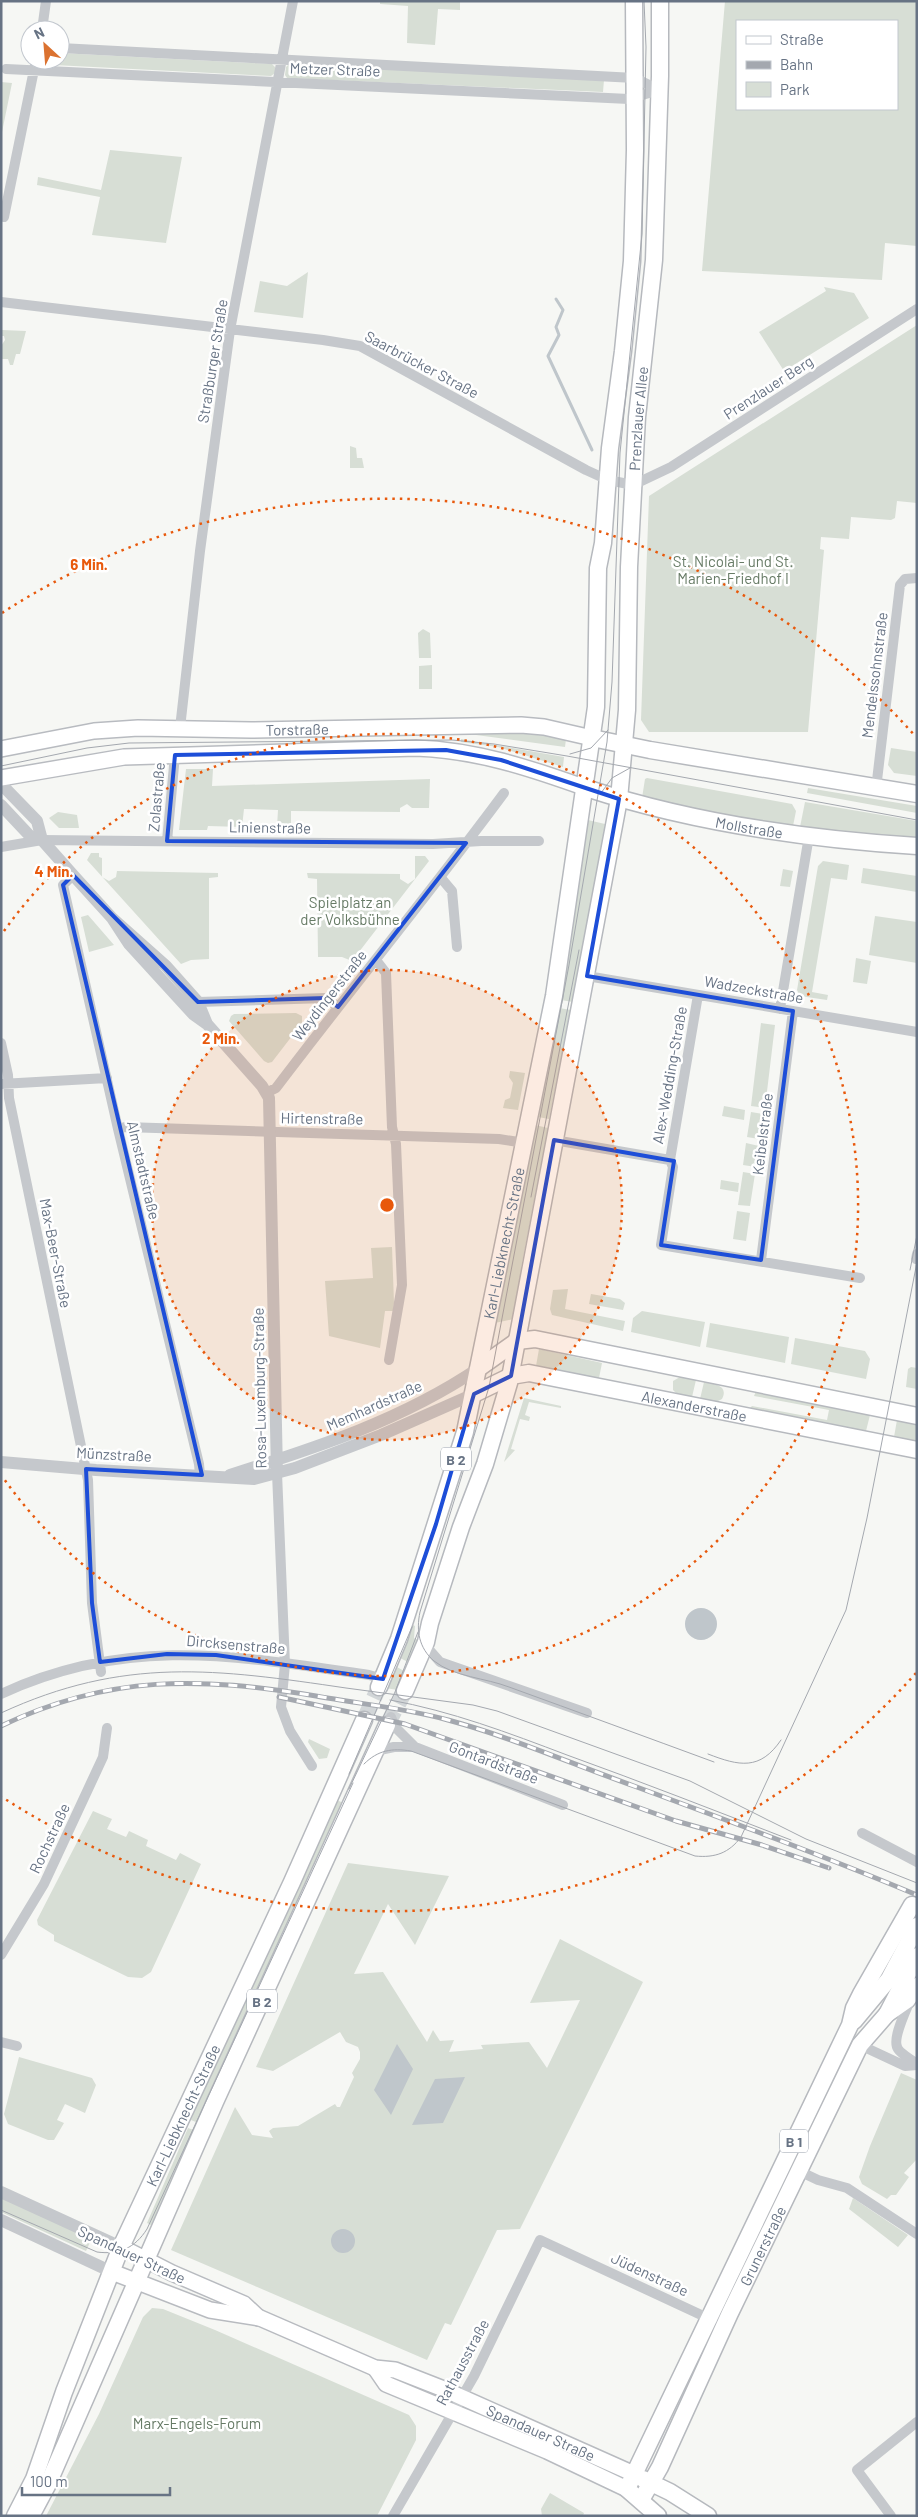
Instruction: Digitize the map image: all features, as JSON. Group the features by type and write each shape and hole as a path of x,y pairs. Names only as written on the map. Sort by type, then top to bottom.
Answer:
{"main road":[{"name":"Prenzlauer Allee","path":"586,788 596,707 598,568 603,543 610,448 632,261 636,99 634,1"},
{"name":"Prenzlauer Allee","path":"619,799 625,746 637,417 654,260 660,1"},
{"name":"Torstraße","path":"1,749 94,731 180,728 251,730 521,725 544,727 592,738"},
{"path":"592,738 625,746 917,794"},
{"name":"Torstraße","path":"1,778 114,758 416,748 446,750 502,760 586,788"},
{"name":"Mollstraße","path":"586,788 619,799 698,819 809,836 917,846"},
{"name":"Karl-Liebknecht-Straße","path":"381,1683 399,1639 428,1550 465,1432 474,1394 554,996 571,871 586,788"},
{"name":"Karl-Liebknecht-Straße","path":"405,1691 425,1645 460,1527 485,1464 511,1376 619,799"},
{"path":"479,1368 517,1341 544,1341 632,1361 917,1416"},
{"name":"Alexanderstraße","path":"474,1394 511,1376 529,1372 917,1450"},
{"name":"Karl-Liebknecht-Straße","path":"15,2516 34,2479 64,2392 121,2247 292,1882 364,1720"},
{"name":"Karl-Liebknecht-Straße","path":"30,2516 48,2484 138,2282 215,2102 389,1721"},
{"name":"Grunerstraße","path":"631,2482 850,2025 854,2008 912,1905"},
{"path":"907,1982 917,1926"},
{"path":"907,1982 917,1956"},
{"name":"Grunerstraße","path":"850,2025 907,1982"},
{"name":"Grunerstraße","path":"641,2500 652,2483 724,2326 860,2045 887,2014 907,1982"},
{"name":"Spandauer Straße","path":"121,2247 146,2261 244,2304 260,2318"},
{"name":"Spandauer Straße","path":"112,2272 210,2310 260,2318 374,2368 395,2370 462,2397 631,2482 641,2500 658,2516"},
{"name":"Spandauer Straße","path":"374,2368 386,2384 631,2482 652,2483 705,2513"}],"street":[{"path":"43,20 46,1"},
{"name":"Straßburger Straße","path":"180,728 200,551 230,330 293,1"},
{"name":"Metzer Straße","path":"70,48 635,78"},
{"name":"Metzer Straße","path":"6,69 20,67"},
{"name":"Metzer Straße","path":"70,67 278,82 636,99"},
{"path":"4,217 34,70"},
{"path":"635,78 659,90"},
{"path":"636,99 659,90"},
{"name":"Saarbrücker Straße","path":"1,302 360,346 608,480 634,485"},
{"name":"Prenzlauer Berg","path":"634,485 671,467 917,309"},
{"name":"Mendelssohnstraße","path":"876,788 900,584 905,579 917,578"},
{"name":"Zolastraße","path":"167,841 175,755"},
{"path":"1,784 37,821 42,840 73,875 112,918 166,966 198,1002 207,1024"},
{"name":"Weydingerstraße","path":"266,1093 276,1088 441,878 504,793"},
{"path":"1,805 30,836 42,840"},
{"path":"780,1009 809,836"},
{"name":"Linienstraße","path":"1,847 42,840 466,844 481,841 539,841"},
{"name":"Almstadtstraße","path":"73,875 63,885 118,1129 199,1464 200,1475"},
{"path":"441,878 452,891 457,946"},
{"path":"112,918 129,944 193,1014 207,1024 266,1093"},
{"path":"376,960 386,973 399,1195 402,1285 389,1360"},
{"name":"Wadzeckstraße","path":"587,976 917,1032"},
{"name":"Alex-Wedding-Straße","path":"698,995 670,1160 674,1167 662,1245 761,1260"},
{"path":"198,1002 326,998 338,1007"},
{"name":"Keibelstraße","path":"761,1260 793,1011"},
{"name":"Max-Beer-Straße","path":"1,1043 5,1084 86,1469"},
{"path":"5,1084 107,1078"},
{"name":"Rosa-Luxemburg-Straße","path":"266,1093 269,1098 277,1467 285,1664 282,1707 290,1731 312,1766"},
{"name":"Hirtenstraße","path":"118,1129 128,1127 394,1135 506,1139 525,1142"},
{"name":"Alex-Wedding-Straße","path":"554,1140 670,1160"},
{"path":"761,1260 860,1278"},
{"name":"Memhardstraße","path":"277,1467 383,1422 448,1388 479,1368"},
{"name":"Memhardstraße","path":"277,1467 381,1435 474,1394"},
{"name":"Münzstraße","path":"1,1462 254,1479 277,1467"},
{"path":"86,1469 88,1480 92,1603 100,1667"},
{"path":"425,1645 430,1653 440,1662 587,1713"},
{"name":"Dircksenstraße","path":"1,1694 42,1678 100,1667 141,1656 194,1654 245,1657 368,1675 381,1683"},
{"name":"Gontardstraße","path":"389,1721 415,1747"},
{"name":"Rochstraße","path":"1,1955 52,1866 103,1757 107,1728"},
{"name":"Gontardstraße","path":"376,1751 394,1746 415,1747 563,1805"},
{"path":"862,1833 917,1862"},
{"path":"907,1982 896,2040 898,2050 917,2065"},
{"path":"1,2042 17,2046"},
{"path":"860,2045 905,2066 917,2065"},
{"path":"799,2171 818,2180 847,2188 917,2234"},
{"name":"Spandauer Straße","path":"1,2192 121,2247"},
{"name":"Spandauer Straße","path":"1,2220 112,2272"},
{"name":"Rathausstraße","path":"393,2516 462,2397 540,2240 562,2251"},
{"name":"Jüdenstraße","path":"562,2251 724,2326"},
{"path":"891,2516 857,2470 917,2422"}],"highlighted area":[{"path":"446,750 501,760 619,799 587,976 793,1011 761,1260 661,1245 674,1161 554,1140 511,1376 474,1394 436,1524 383,1679 216,1655 167,1654 100,1662 92,1603 86,1469 202,1475 63,885 73,875 198,1002 326,998 338,1007 466,843 167,841 175,755"}],"green space":[{"path":"380,1 460,1 460,10 438,9 435,45 407,43 408,6 380,4"},
{"path":"725,1 917,1 917,246 885,243 882,280 702,271"},
{"path":"70,54 272,64 275,67 275,73 271,76 70,66"},
{"path":"289,64 604,80 603,92 287,78 285,75 286,67"},
{"path":"1,82 12,83 1,137"},
{"path":"110,150 182,157 166,243 92,235 100,197 37,185 38,177 101,190"},
{"path":"308,272 303,318 254,312 260,281 287,286"},
{"path":"824,287 854,293 869,318 784,371 759,332 826,291"},
{"name":"St. Nicolai- und St. Marien-Friedhof I","path":"917,325 917,503 897,501 895,518 891,520 851,517 849,539 821,537 820,549 824,550 808,732 649,732 641,720 649,496"},
{"path":"2,330 26,331 20,354 16,354 13,365 10,365 8,359 1,359 1,346 5,340 4,336 1,336"},
{"path":"350,446 356,448 357,458 362,458 364,468 350,468"},
{"path":"423,629 430,633 431,658 419,658 418,633"},
{"path":"432,665 432,689 419,689 419,666"},
{"path":"461,730 537,733 566,739 565,747 461,733"},
{"path":"461,739 564,757 563,767 498,747 461,742"},
{"path":"891,748 917,752 917,776 894,773 888,765"},
{"path":"186,769 213,769 212,786 430,779 429,808 412,808 407,804 400,808 400,812 291,811 291,827 277,827 278,810 244,809 242,827 208,826 207,830 179,830"},
{"path":"645,779 792,804 796,811 793,826 718,814 642,798"},
{"path":"808,788 917,806 917,813 807,793"},
{"path":"805,802 917,821 917,838 873,837 800,827"},
{"path":"58,812 77,815 79,828 59,828 49,818"},
{"path":"588,820 605,824 573,1002 561,1000"},
{"path":"91,853 99,853 99,857 102,858 102,877 87,860"},
{"name":"Spielplatz an der Volksbühne","path":"415,856 425,856 429,861 352,961 342,957 318,957 317,879 308,878 307,873 400,874 400,879 408,884 415,879"},
{"path":"823,861 849,865 847,880 831,878 812,992 828,995 827,1000 800,996 797,990 818,866"},
{"path":"863,868 917,876 917,892 861,883"},
{"path":"783,869 793,871 790,887 780,886"},
{"path":"117,871 218,873 218,877 209,878 209,959 191,960 181,964 103,877 109,881 116,877"},
{"path":"88,915 114,945 89,952 81,917"},
{"path":"875,916 917,922 917,963 869,955"},
{"path":"856,958 871,961 867,984 853,982"},
{"path":"559,1008 571,1010 549,1119 538,1117"},
{"path":"296,1013 302,1016 302,1023 272,1062 268,1063 264,1061 229,1021 234,1014"},
{"path":"761,1023 775,1025 765,1108 751,1106"},
{"path":"510,1071 525,1073 518,1110 503,1108 505,1100 510,1098 513,1083 509,1077"},
{"path":"724,1106 745,1110 744,1120 722,1116"},
{"path":"751,1112 763,1114 759,1139 747,1137"},
{"path":"535,1125 548,1128 522,1263 514,1319 495,1323"},
{"path":"746,1143 759,1146 756,1167 743,1165"},
{"path":"743,1172 755,1174 750,1206 738,1205"},
{"path":"721,1180 739,1183 738,1192 720,1189"},
{"path":"737,1211 750,1213 746,1241 733,1239"},
{"path":"392,1247 394,1303 393,1311 385,1311 380,1348 329,1336 325,1281 373,1278 371,1248"},
{"path":"568,1289 565,1309 625,1321 623,1331 552,1315 550,1309 553,1290"},
{"path":"591,1294 620,1299 625,1303 623,1310 589,1304"},
{"path":"642,1311 705,1322 700,1347 631,1332 633,1318"},
{"path":"710,1323 789,1337 785,1363 706,1347"},
{"path":"795,1338 865,1351 870,1359 866,1379 791,1364"},
{"path":"539,1349 602,1363 599,1378 536,1366"},
{"path":"911,1367 917,1368 917,1389 906,1387 908,1369"},
{"path":"680,1377 696,1380 692,1397 676,1393 673,1390 673,1381"},
{"path":"704,1382 722,1388 724,1394 722,1399 716,1402 700,1399"},
{"path":"756,1391 870,1415 866,1431 750,1408 752,1406 827,1420 829,1410 754,1396"},
{"path":"524,1398 561,1406 561,1408 529,1402 525,1415 530,1417 529,1421 520,1419 511,1449 515,1450 504,1462"},
{"path":"897,1420 917,1424 917,1442 894,1437"},
{"path":"409,1623 415,1626 414,1638 418,1640 410,1663 398,1657"},
{"path":"395,1666 406,1672 398,1690 385,1688"},
{"path":"309,1739 330,1749 327,1758 319,1759 308,1742"},
{"path":"334,1799 346,1804 198,2123 191,2120 193,2114 189,2113"},
{"path":"93,1811 112,1819 107,1829 126,1837 129,1831 148,1840 146,1846 176,1860 180,1853 201,1864 151,1972 142,1978 128,1977 54,1941 54,1935 38,1925 37,1920"},
{"path":"348,1863 449,1876 415,1945 388,1904 354,1974 383,1972 427,2042 433,2030 440,2041 454,2040 449,2052 483,2049 481,2045 529,2042 547,2068 580,2000 530,2003 560,1939 643,1982 520,2229 497,2230 451,2325 445,2323 427,2360 171,2250 235,2107 252,2135 273,2138 269,2131 273,2128 298,2126 335,2104 337,2107 340,2107 354,2077 352,2073 360,2059 360,2052 358,2047 346,2042 340,2032 273,2071 256,2067"},
{"path":"19,2057 92,2078 96,2085 85,2113 65,2104 57,2120 64,2123 54,2140 48,2140 8,2124 4,2114"},
{"path":"901,2073 917,2080 917,2159 904,2173 909,2177 896,2195 891,2195 887,2199 862,2184 859,2177"},
{"path":"188,2128 199,2132 151,2225 147,2223"},
{"path":"1,2197 92,2238 86,2251 1,2212"},
{"path":"853,2198 908,2235 898,2247 849,2209"},
{"name":"Marx-Engels-Forum","path":"152,2308 163,2309 215,2330 409,2415 416,2426 416,2440 377,2516 46,2516 99,2414 143,2317"},
{"path":"550,2493 584,2513 583,2516 542,2516 541,2509"}],"shaded area":[{"path":"701,1608 707,1609 712,1613 716,1618 716,1630 712,1635 707,1639 701,1640 695,1639 690,1635 686,1630 685,1624 686,1618 690,1613 695,1609"},
{"path":"397,2044 413,2069 391,2115 374,2090"},
{"path":"465,2077 443,2123 412,2125 435,2079"},
{"path":"343,2229 351,2233 355,2241 351,2249 343,2253 335,2249 331,2241 335,2233"}],"waterway":[{"path":"556,299 563,310 556,327 559,335 548,356 592,450"}],"tunnel":[{"path":"364,1720 379,1687"},
{"path":"387,1725 405,1691"}],"tram line":[{"path":"644,1 646,47 642,234 620,453 612,682 607,742 569,965 489,1387 420,1612 418,1626 420,1639 425,1651 434,1661 451,1671 509,1687 714,1762"},
{"path":"570,754 591,748 608,730"},
{"path":"1,766 87,748 129,743 452,740 494,744 567,756 917,820"},
{"path":"601,793 612,778 630,768"},
{"path":"531,1197 579,950"},
{"path":"910,1270 917,1235"},
{"path":"364,1764 369,1759 386,1751 411,1751 695,1856 715,1855 732,1847 741,1837 846,1610 867,1518 917,1262"},
{"path":"349,1774 412,1627"},
{"path":"349,1789 395,1692 418,1632"},
{"path":"1,1713 46,1695 89,1682 130,1675 171,1672 255,1676 473,1705 497,1711 690,1781 806,1839 917,1883"},
{"path":"390,1700 458,1716 502,1731 791,1840"},
{"path":"708,1754 730,1761 748,1763 765,1757 781,1740"},
{"path":"1,2210 97,2252 105,2253 126,2249 142,2236 147,2229 353,1783"}],"railway":[{"path":"1,1726 41,1709 80,1697 156,1684 233,1685 399,1709 448,1720 518,1743 847,1866 917,1895"},
{"path":"279,1697 405,1724 676,1821 762,1845 829,1868"}]}
